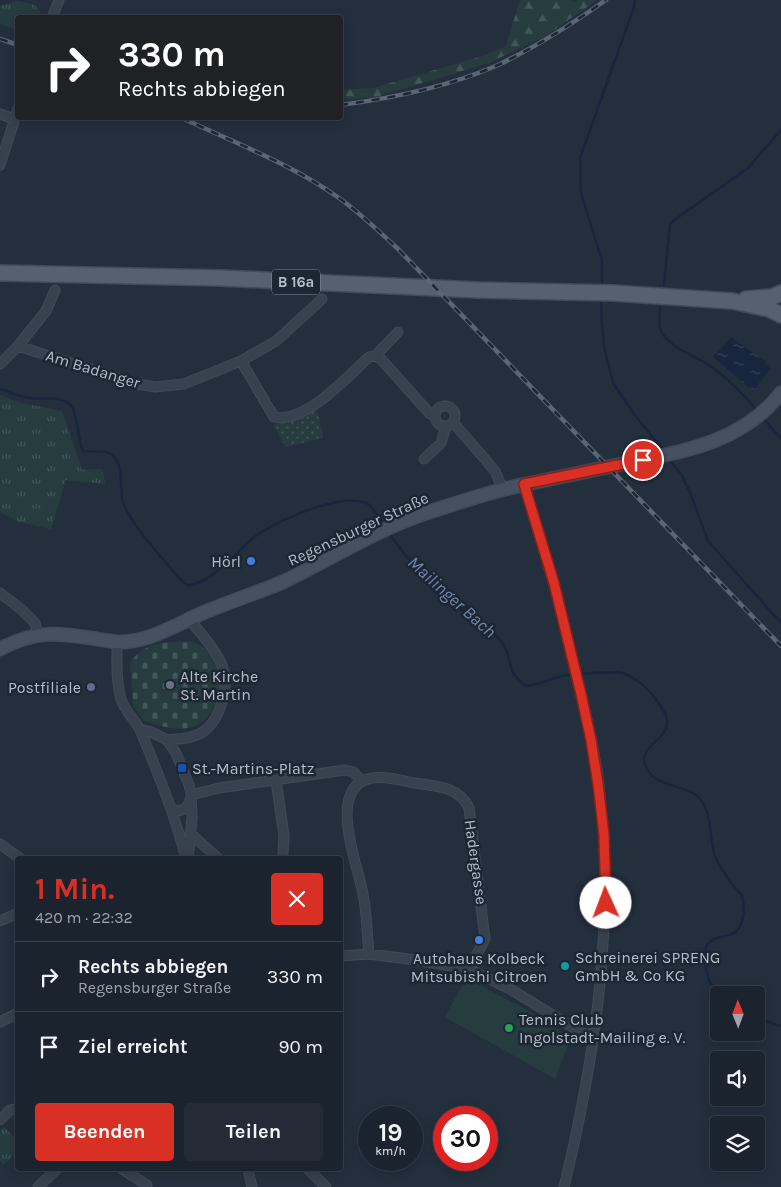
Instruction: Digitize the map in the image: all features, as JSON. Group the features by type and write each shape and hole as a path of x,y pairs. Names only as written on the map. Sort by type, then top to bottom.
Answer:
{"main road":[{"name":"B 16a","path":"0,273 221,278 478,290 613,293 732,301 769,309 781,315"},
{"name":"B 16a","path":"732,301 772,296 781,293"}],"street":[{"path":"53,15 58,3"},
{"path":"0,114 14,119 0,165"},
{"name":"Am Badanger","path":"0,364 18,346 46,311 55,290"},
{"name":"Am Badanger","path":"18,346 115,377 155,387 184,384 241,361 276,341 295,326 322,299"},
{"path":"375,356 398,332"},
{"path":"241,361 269,410 274,417 281,418 313,407 369,357 375,356 381,359 430,414 435,416 439,424 450,424 496,471 503,490"},
{"name":"Regensburger Straße","path":"0,649 38,634 61,633 117,642 134,641 150,637 283,582 425,513 524,484 677,453 725,437 747,426 772,405 781,393"},
{"path":"424,459 441,443 456,415 450,406 444,405 439,408 435,416"},
{"path":"524,484 554,583 581,694 598,784 604,854 606,903 600,991 584,1096 564,1187"},
{"path":"0,593 35,623 38,634"},
{"path":"167,740 201,733 212,723 225,689 222,664 190,619"},
{"path":"117,642 118,684 122,702 128,715 140,729 186,856"},
{"path":"140,729 167,740 176,753 191,795 187,856"},
{"path":"191,795 219,788 345,770 353,772 362,781 348,797 346,809 351,844 363,894 369,954"},
{"name":"Hadergasse","path":"362,781 381,778 425,785 451,790 465,800 471,818 486,939 469,970"},
{"path":"276,780 284,836 283,854"},
{"path":"170,808 175,810 188,807 191,795"},
{"path":"190,833 216,856"},
{"path":"0,844 17,856"},
{"path":"0,921 15,914"},
{"path":"343,956 369,954 416,960 469,970 510,989 582,1033 594,1036"},
{"path":"0,1022 15,1014"},
{"path":"0,1120 10,1110 15,1109"},
{"path":"38,1187 56,1171"},
{"path":"125,1171 147,1185 146,1187"},
{"path":"248,1171 252,1187"},
{"path":"310,1171 326,1187"}],"green space":[{"path":"520,0 571,0 574,3 578,0 597,0 544,37 489,63 376,97 343,100 343,90 373,88 486,55 506,46"},
{"path":"18,1 35,5 42,15 15,15 15,29 0,24 0,6"},
{"path":"0,395 21,403 62,411 82,470 103,469 105,484 66,480 51,529 19,522 0,512"},
{"path":"315,411 319,416 323,438 286,447 273,425"},
{"path":"191,641 202,647 215,659 220,672 217,702 212,711 198,725 183,729 160,726 144,721 133,705 130,663 149,646"},
{"name":"Tennis Club Ingolstadt-Mailing e. V.","path":"466,978 525,1009 571,1038 555,1079 445,1017"},
{"path":"4,1127 15,1138 15,1155 3,1165 0,1161 0,1130"}],"water":[{"path":"731,337 766,361 770,369 753,391 713,357"}],"waterway":[{"path":"602,288 602,261 581,193 580,158 635,0"},
{"path":"664,285 670,223 748,168 781,130"},
{"path":"602,299 604,347 613,383 634,414 663,450"},
{"path":"660,308 660,326 664,337 722,375 741,392 757,411"},
{"name":"Mailinger Bach","path":"0,389 22,397 59,399 69,404 75,414 83,451 104,451 115,458 120,473 123,502 127,511 148,542 187,585 197,583 217,572 260,533 313,508 344,501 357,501 368,504 384,525"},
{"path":"762,417 781,439"},
{"path":"669,459 681,474 689,490 708,541 781,623"},
{"name":"Mailinger Bach","path":"388,532 404,554 431,583 500,640 514,675 526,686 567,675 617,672 626,674 636,680 661,707 665,713 667,725 665,731 647,750 644,762 651,775 656,779 690,792 702,801 708,817 716,859 741,894 743,900 743,915 738,930 732,934 714,939 706,946 705,959 712,986"},
{"name":"Mailinger Bach","path":"765,1021 781,1026"}],"railway":[{"path":"343,105 420,91 479,73 540,43 606,0"},
{"path":"0,39 15,44"},
{"path":"186,120 302,175 339,198 370,223 399,250 781,646"}],"place":[{"name":"Hörl","path":"251,561"},
{"name":"Alte Kirche St. Martin","path":"170,685"},
{"name":"Postfiliale","path":"91,687"},
{"name":"St.-Martins-Platz","path":"182,768"},
{"name":"Autohaus Kolbeck Mitsubishi Citroen","path":"479,940"},
{"name":"Schreinerei SPRENG GmbH & Co KG","path":"565,966"},
{"name":"Tennis Club Ingolstadt-Mailing e. V.","path":"509,1028"}],"route":[{"path":"606,903 604,835 591,740 554,583 524,484 643,460"}]}
